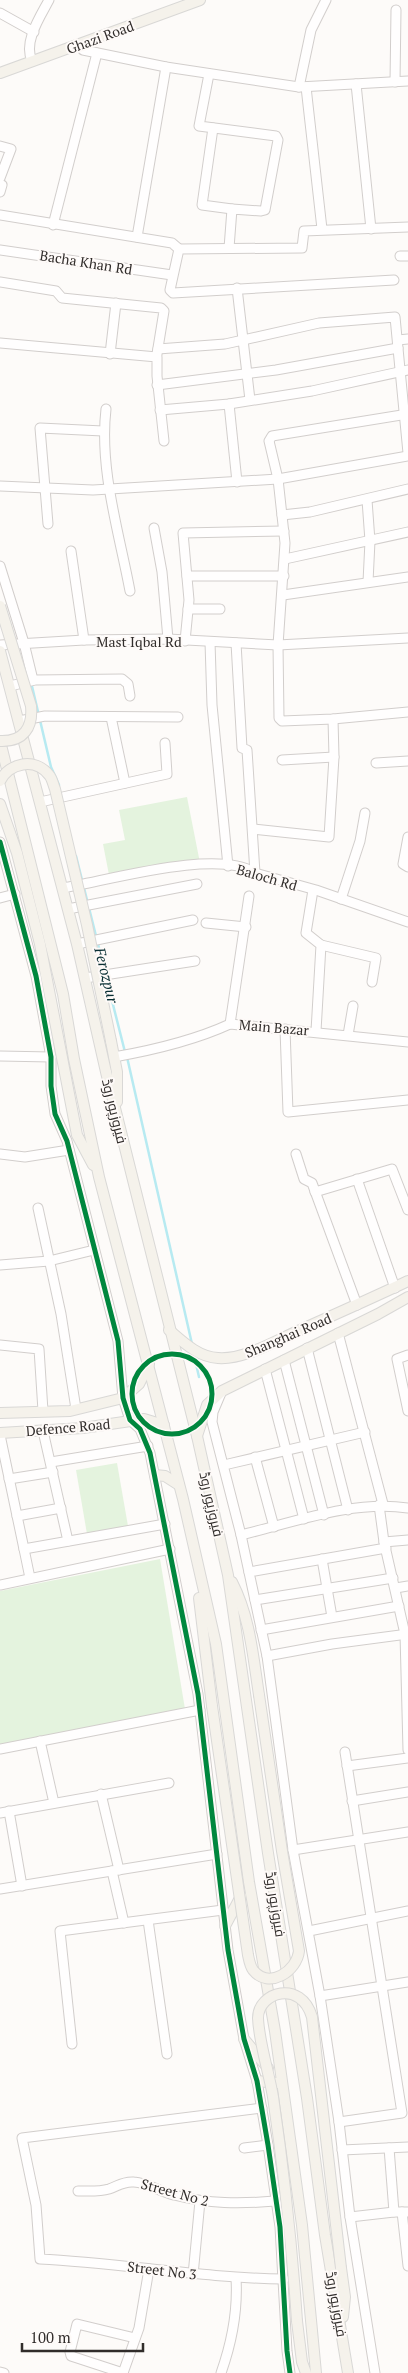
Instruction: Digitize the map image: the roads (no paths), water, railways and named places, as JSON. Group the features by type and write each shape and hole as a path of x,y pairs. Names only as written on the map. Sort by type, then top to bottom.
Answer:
{"main road":[{"name":"Ghazi Road","path":"0,73 200,0"},
{"path":"0,606 31,706 32,715 30,727 23,734 14,740 0,741"},
{"name":"فیروزپور روڈ","path":"0,651 77,944 116,1114 197,1436 228,1575 268,1853 307,2098 325,2235 348,2373"},
{"name":"فیروزپور روڈ","path":"0,741 63,994 74,1059 99,1177 180,1485 216,1644 249,1882 275,2031 302,2225 316,2373"},
{"path":"0,781 9,770 19,764 32,764 43,768 50,776 55,789 87,925 117,1072 116,1114"},
{"path":"0,804 17,853 38,936 77,1135 99,1177"},
{"name":"Shanghai Road","path":"169,1330 192,1349 205,1356 231,1358 255,1350 408,1281"},
{"name":"Shanghai Road","path":"197,1436 207,1405 222,1391 408,1297"},
{"path":"0,1413 76,1409 123,1398 139,1384 149,1363"},
{"name":"Defence Road","path":"0,1434 106,1425 130,1420 151,1419 164,1425"},
{"path":"155,1476 165,1476 180,1485"},
{"path":"202,1577 198,1590 212,1706 248,1955 253,1970 258,1974 271,1978 278,1977 291,1970 298,1958 299,1951 282,1852 250,1636 241,1601 228,1575"},
{"path":"225,1926 249,1882"},
{"path":"306,2373 302,2362 297,2322 291,2244 273,2096 258,2017 264,2004 276,1995 284,1993 301,1997 307,2003 312,2017 345,2297 341,2328"},
{"path":"244,2039 282,2084"},
{"path":"256,2081 282,2084"}],"street":[{"path":"32,61 28,54 34,32 49,0"},
{"path":"322,229 302,87 311,30 326,0"},
{"path":"395,82 396,10"},
{"path":"0,13 34,32"},
{"path":"82,44 83,50 166,67 302,87 408,81"},
{"path":"53,225 96,53"},
{"path":"137,237 166,67"},
{"path":"209,74 199,126 276,136 278,138 266,210 261,212 202,205 213,128"},
{"path":"356,84 371,229"},
{"path":"0,146 11,149 0,178"},
{"path":"0,184 2,185 0,192"},
{"path":"229,248 232,209"},
{"path":"0,215 172,243 178,249 302,248 303,231 408,227"},
{"path":"178,249 170,290 173,293 394,280"},
{"name":"Bacha Khan Rd","path":"0,250 172,275"},
{"path":"0,282 56,291 62,298 163,308 158,353 158,385 164,441"},
{"path":"237,288 250,400"},
{"path":"110,354 116,304"},
{"path":"0,343 110,354 158,353 243,341 320,323 393,316 396,318 398,344 404,371 408,454 278,479 110,489 0,486"},
{"path":"158,385 246,373 398,344 408,339"},
{"path":"160,410 228,404 312,390 404,371"},
{"path":"228,404 237,482"},
{"path":"106,409 103,432 110,489 130,591"},
{"path":"406,414 272,436 269,441 278,479 284,531 285,559 278,644 280,720 333,719 408,712"},
{"path":"48,524 43,488 40,428 103,432"},
{"path":"282,515 310,512 408,490"},
{"path":"367,500 370,541 368,582"},
{"path":"154,528 163,581 168,640"},
{"path":"185,641 188,609 188,576 183,533 284,531"},
{"path":"285,559 408,532"},
{"path":"71,551 84,640"},
{"path":"0,566 24,643 33,680"},
{"path":"188,576 284,576"},
{"path":"283,595 408,577"},
{"path":"188,609 220,609"},
{"name":"Mast Iqbal Rd","path":"0,645 84,640 168,640 236,644 278,644 408,638"},
{"path":"210,642 212,705 228,866"},
{"path":"236,644 242,748 247,750 255,873"},
{"path":"10,686 33,680 122,679 128,684 130,696"},
{"path":"19,721 45,716 178,717"},
{"path":"111,717 125,783"},
{"path":"253,829 329,837 334,757 333,719"},
{"path":"40,802 167,774 165,744"},
{"path":"282,760 334,757"},
{"path":"376,763 408,761"},
{"path":"341,899 360,841 365,813"},
{"path":"408,837 403,864 408,867"},
{"path":"0,842 36,976 51,1057 51,1086 55,1114 69,1150 118,1340 123,1398 130,1420 140,1429 148,1446 170,1549 200,1710 225,1926 244,2039 262,2108 280,2227 286,2351 290,2373"},
{"name":"Baloch Rd","path":"63,888 183,864 228,866 249,869 255,873 313,890 408,922"},
{"path":"68,909 197,884"},
{"path":"313,890 306,933 321,945 376,958 372,982"},
{"path":"0,898 15,894"},
{"path":"230,1024 238,960 246,927 249,896"},
{"path":"77,944 193,920"},
{"path":"206,923 246,927"},
{"path":"316,1031 321,945"},
{"path":"85,978 195,961"},
{"path":"348,1034 353,1006"},
{"name":"Main Bazar","path":"114,1057 169,1046 210,1033 230,1024 348,1034 370,1039 408,1042"},
{"path":"285,1029 288,1112 408,1100"},
{"path":"0,1056 51,1057"},
{"path":"0,1154 24,1157 69,1150"},
{"path":"296,1154 304,1179 312,1183 316,1192 357,1305"},
{"path":"316,1192 392,1169 408,1210"},
{"path":"357,1179 394,1288"},
{"path":"38,1208 76,1409"},
{"path":"0,1265 49,1261 94,1250"},
{"path":"338,1333 381,1505 385,1545 406,1634 408,1750"},
{"path":"0,1345 39,1349 43,1411"},
{"path":"307,1348 348,1510"},
{"path":"408,1355 396,1359 408,1411"},
{"path":"284,1360 324,1515"},
{"path":"266,1369 304,1519"},
{"path":"222,1391 213,1412 212,1422 241,1535 267,1656 293,1850 320,1996 339,2122 350,2217 375,2373"},
{"path":"43,1431 68,1541"},
{"path":"224,1465 364,1432"},
{"path":"0,1434 3,1468 9,1479 30,1578"},
{"path":"51,1462 148,1446"},
{"path":"254,1458 274,1527"},
{"path":"9,1479 52,1472"},
{"path":"241,1535 348,1510 381,1505 408,1508"},
{"path":"17,1516 60,1508"},
{"path":"24,1549 165,1524"},
{"path":"249,1572 322,1559 408,1540"},
{"path":"0,1584 170,1549"},
{"path":"322,1559 332,1617"},
{"path":"255,1600 393,1578"},
{"path":"396,1588 408,1586"},
{"path":"261,1630 399,1606"},
{"path":"267,1656 332,1644 406,1634"},
{"path":"0,1749 200,1710"},
{"path":"40,1741 54,1803"},
{"path":"339,2122 402,2114 372,1919 357,1840 345,1752"},
{"path":"347,1766 408,1758"},
{"path":"22,1886 4,1812 170,1783"},
{"path":"352,1801 408,1792"},
{"path":"101,1794 124,1923"},
{"path":"293,1850 408,1832"},
{"path":"0,1890 217,1854"},
{"path":"72,2044 60,1930 223,1910"},
{"path":"309,1931 408,1911"},
{"path":"148,1920 167,2054"},
{"path":"320,1996 408,1982"},
{"name":"Street No 3","path":"262,2108 22,2138 36,2205 40,2259 130,2266 193,2275 284,2279"},
{"path":"244,2148 268,2145"},
{"path":"342,2150 408,2146"},
{"path":"389,2148 401,2212 408,2266"},
{"name":"Street No 2","path":"78,2191 100,2191 123,2182 132,2182 145,2183 171,2194 200,2201 228,2204 275,2201"},
{"path":"193,2275 200,2201"},
{"path":"350,2217 401,2212"},
{"path":"135,2338 77,2324 70,2352 71,2356 123,2373 139,2328 149,2269"},
{"path":"221,2373 229,2349 236,2314 236,2278"},
{"path":"0,2372 4,2373"}],"waterway":[{"name":"Ferozpur","path":"31,682 51,767 59,785"},
{"name":"Ferozpur","path":"76,856 105,972"},
{"name":"Ferozpur","path":"106,977 125,1052"},
{"name":"Ferozpur","path":"127,1057 192,1344"},
{"name":"Ferozpur","path":"194,1355 199,1377"}]}
